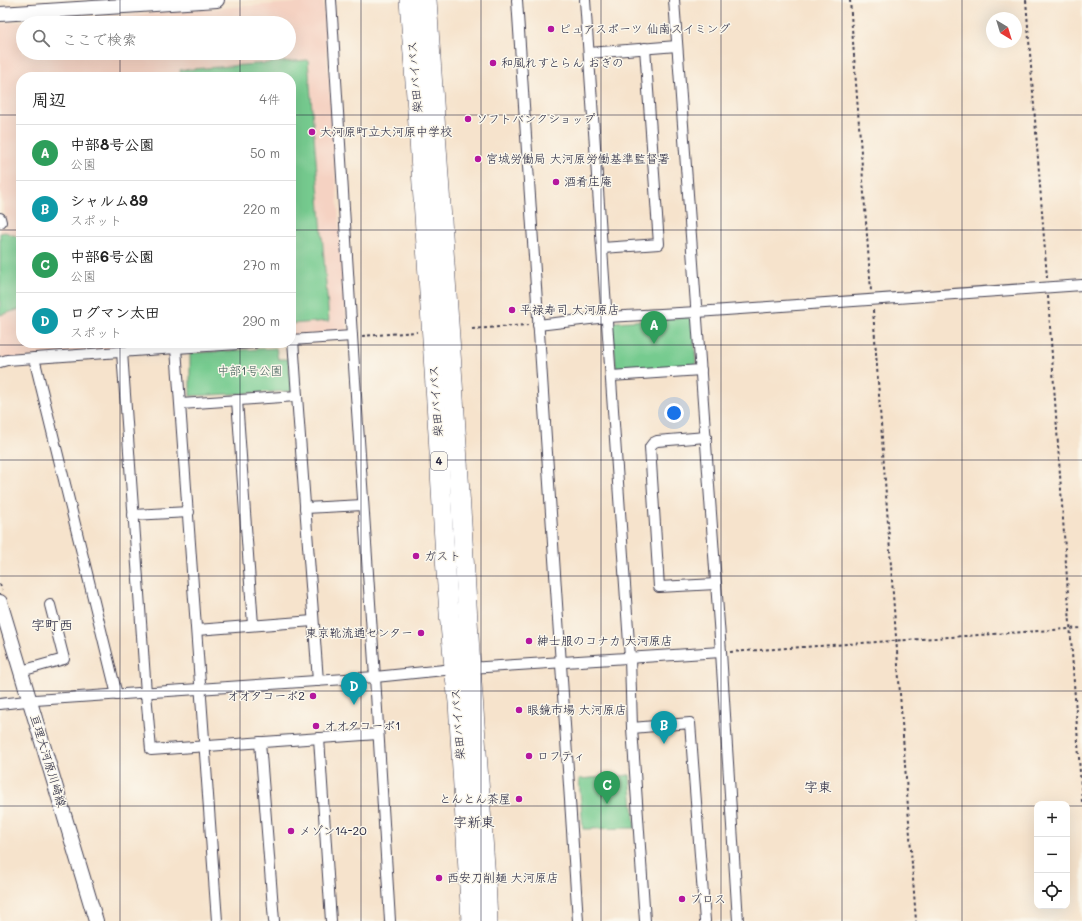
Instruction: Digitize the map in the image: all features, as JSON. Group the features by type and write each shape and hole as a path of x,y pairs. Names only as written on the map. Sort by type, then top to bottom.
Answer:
{"highway":[{"name":"柴田バイパス","path":"409,0 446,560 462,668 486,880 488,921"},
{"name":"柴田バイパス","path":"427,0 454,398 462,668 458,702 471,921"}],"street":[{"path":"0,14 163,2 216,0"},
{"path":"331,0 363,505 376,677 378,734 390,921"},
{"path":"517,0 578,921"},
{"path":"585,0 630,658 632,728 645,921"},
{"path":"674,0 721,652 738,921"},
{"path":"588,53 677,46"},
{"path":"602,248 659,244 645,48"},
{"path":"0,218 0,222"},
{"path":"538,325 607,317 1082,285"},
{"path":"296,340 352,336"},
{"path":"0,362 7,360 176,348 217,921"},
{"path":"293,348 318,681"},
{"path":"122,352 151,750 378,734"},
{"path":"34,358 117,695"},
{"path":"611,376 701,370"},
{"path":"181,404 297,396"},
{"path":"237,400 253,625"},
{"path":"706,437 657,441 650,447 659,587 716,584"},
{"path":"305,508 363,505"},
{"path":"133,515 188,512"},
{"name":"亘理大河原川崎線","path":"0,602 96,921"},
{"path":"21,671 64,659 50,605"},
{"path":"197,630 313,621"},
{"path":"0,704 146,692 376,677 462,668 721,652"},
{"path":"632,728 690,723 705,921"},
{"path":"319,738 332,921"},
{"path":"260,742 274,921"}],"path":[{"path":"850,0 916,921"},
{"path":"1026,0 1082,802"},
{"path":"472,329 538,325"},
{"path":"352,336 420,332"},
{"path":"721,652 1082,628"}],"shaded area":[{"name":"大河原町立大河原中学校","path":"323,1 347,332 296,335 296,72 16,72 16,348 124,348 0,360 0,228 7,226 0,188 0,23 16,22 16,60 296,60 296,16 103,16"}],"green space":[{"path":"308,60 329,321 296,324 296,72 180,72 180,70"},
{"path":"5,232 16,236 16,310 0,315 0,233"},
{"path":"689,317 693,321 696,363 693,366 618,371 616,368 612,325 615,322"},
{"name":"中部1号公園","path":"276,348 278,359 288,359 293,391 190,396 190,353"},
{"path":"630,775 635,828 583,829 579,779"}],"place":[{"name":"ピュアスポーツ 仙南スイミング","path":"551,29"},
{"name":"和風れすとらん おぎの","path":"493,63"},
{"name":"ソフトバンクショップ","path":"468,119"},
{"name":"大河原町立大河原中学校","path":"312,132"},
{"name":"宮城労働局 大河原労働基準監督署","path":"478,159"},
{"name":"酒肴庄庵","path":"556,182"},
{"name":"平禄寿司 大河原店","path":"512,310"},
{"name":"中部8号公園","path":"654,344"},
{"name":"ガスト","path":"416,556"},
{"name":"東京靴流通センター","path":"421,633"},
{"name":"紳士服のコナカ 大河原店","path":"529,641"},
{"name":"オオタコーポ2","path":"313,696"},
{"name":"ログマン太田","path":"354,705"},
{"name":"眼鏡市場 大河原店","path":"519,710"},
{"name":"オオタコーポ1","path":"316,726"},
{"name":"シャルム89","path":"664,744"},
{"name":"ロフティ","path":"529,756"},
{"name":"とんとん茶屋","path":"519,799"},
{"name":"中部6号公園","path":"607,804"},
{"name":"メゾン14-20","path":"291,831"},
{"name":"西安刀削麺 大河原店","path":"439,878"},
{"name":"ブロス","path":"682,899"}],"district":[{"name":"字町西","path":"52,625"},
{"name":"字東","path":"818,787"},
{"name":"字新東","path":"474,822"}]}
